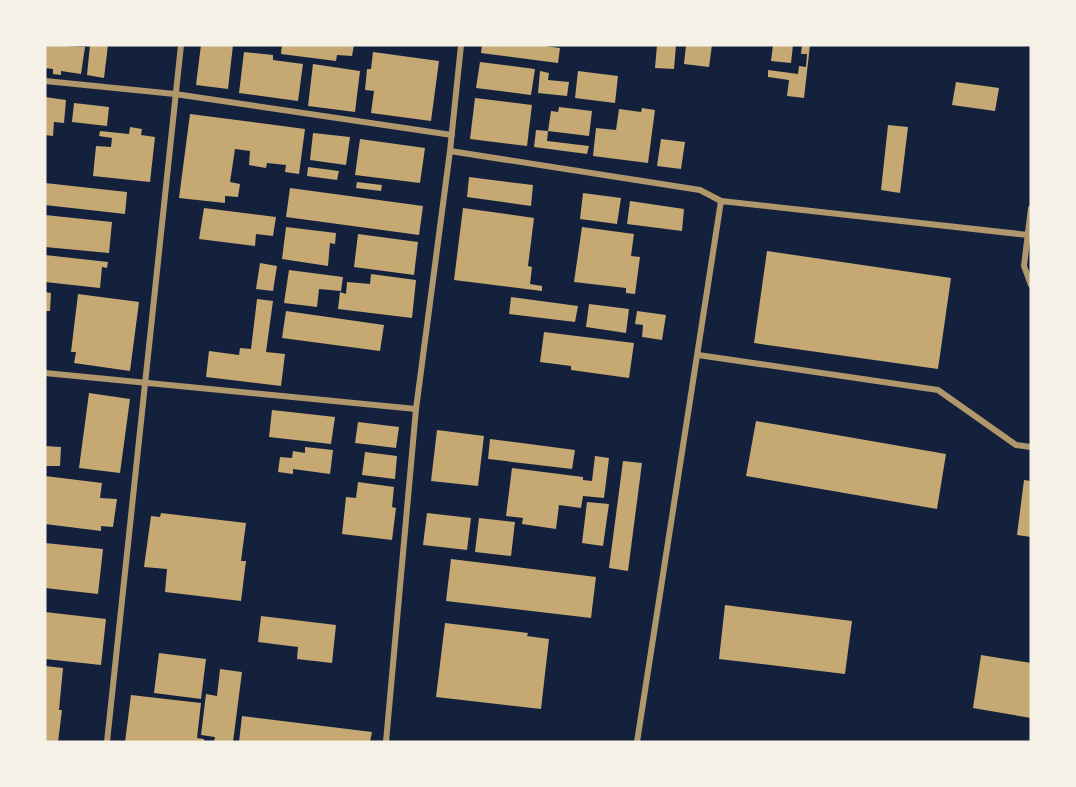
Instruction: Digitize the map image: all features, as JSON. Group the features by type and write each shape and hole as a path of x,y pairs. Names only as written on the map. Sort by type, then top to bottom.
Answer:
{"street":[{"path":"107,742 181,45"},
{"path":"386,742 416,409 450,152 461,45"},
{"path":"45,81 175,94 452,135"},
{"path":"450,152 700,190 722,201 1028,235"},
{"path":"637,742 722,201"},
{"path":"1031,208 1024,266 1031,285"},
{"path":"698,355 938,390 1016,445 1031,447"},
{"path":"45,374 416,409"}],"building":[{"path":"45,45 85,47 81,74 61,71 61,75 53,74 53,69 45,68"},
{"path":"90,45 108,45 104,78 87,75"},
{"path":"201,45 233,45 228,89 196,85"},
{"path":"282,45 354,45 352,56 337,55 336,61 281,54"},
{"path":"482,45 537,45 560,48 558,63 481,53"},
{"path":"657,45 676,45 674,69 655,68"},
{"path":"686,45 712,45 709,67 684,64"},
{"path":"773,45 793,45 791,63 771,61"},
{"path":"802,45 810,45 804,98 787,96 789,80 768,77 768,70 798,74 799,66 806,67 807,54 801,54"},
{"path":"244,52 273,55 273,60 303,64 298,101 239,93"},
{"path":"373,52 439,61 431,121 371,113 374,91 365,90 367,69 371,69"},
{"path":"480,62 535,69 531,95 476,88"},
{"path":"313,64 360,71 355,112 308,106"},
{"path":"540,71 549,73 548,80 569,82 567,96 538,93"},
{"path":"578,71 618,76 615,103 575,98"},
{"path":"956,82 999,88 995,111 952,105"},
{"path":"45,97 66,100 64,123 54,122 53,136 45,135"},
{"path":"475,98 532,105 527,146 470,139"},
{"path":"74,103 109,107 107,126 72,122"},
{"path":"559,107 592,111 589,136 548,131 551,111 558,112"},
{"path":"642,108 655,110 648,163 593,156 596,128 616,130 619,109 641,112"},
{"path":"190,114 305,129 299,174 285,172 286,165 267,163 266,168 249,165 250,151 235,149 230,182 240,184 238,197 225,196 225,203 179,198"},
{"path":"888,125 908,127 900,193 881,190"},
{"path":"130,127 142,129 141,135 155,137 150,182 93,176 96,146 111,147 112,138 99,136 100,131 129,134"},
{"path":"536,130 548,131 547,141 589,146 587,154 534,147"},
{"path":"313,133 350,137 346,165 310,160"},
{"path":"360,139 425,148 420,183 355,175"},
{"path":"661,139 685,142 681,169 657,166"},
{"path":"308,167 339,171 337,180 307,176"},
{"path":"469,177 533,185 531,206 467,197"},
{"path":"357,182 382,185 381,191 356,188"},
{"path":"45,183 127,192 125,214 45,205"},
{"path":"290,188 423,206 419,235 286,217"},
{"path":"583,193 621,198 617,224 580,219"},
{"path":"630,201 684,209 682,231 627,224"},
{"path":"204,208 276,217 273,236 256,234 255,246 199,239"},
{"path":"463,208 534,218 528,266 532,267 530,284 542,286 542,291 454,280"},
{"path":"45,215 112,222 109,253 45,247"},
{"path":"286,227 336,233 335,244 330,243 328,266 282,259"},
{"path":"582,227 634,234 631,256 640,257 635,294 626,293 626,288 574,282"},
{"path":"358,234 418,242 414,275 354,267"},
{"path":"767,251 951,278 938,369 754,343"},
{"path":"45,255 108,262 107,268 102,267 100,288 45,282"},
{"path":"260,263 277,266 273,291 256,289"},
{"path":"289,270 343,277 341,291 319,289 317,307 284,303"},
{"path":"371,274 416,280 412,318 338,309 340,292 346,294 347,282 370,284"},
{"path":"45,292 51,293 50,311 45,311"},
{"path":"78,294 139,302 130,371 74,363 76,352 71,352"},
{"path":"511,297 578,306 575,322 509,314"},
{"path":"257,299 273,301 266,352 285,354 281,386 206,377 209,351 239,355 240,348 251,349"},
{"path":"589,304 629,309 626,333 586,327"},
{"path":"286,311 384,325 380,351 282,338"},
{"path":"637,311 666,315 662,340 642,337 643,325 635,324"},
{"path":"544,332 634,343 629,378 571,370 571,366 540,362"},
{"path":"89,393 130,399 120,473 79,468"},
{"path":"272,410 335,417 331,444 269,437"},
{"path":"756,421 946,454 937,509 746,476"},
{"path":"358,422 399,427 396,448 355,443"},
{"path":"437,430 484,436 478,486 431,481"},
{"path":"490,439 575,450 572,469 488,459"},
{"path":"45,446 61,447 60,466 45,466"},
{"path":"305,447 333,450 330,474 293,469 293,474 278,472 280,457 292,458 293,451 305,453"},
{"path":"365,452 397,456 395,479 362,475"},
{"path":"595,456 609,458 604,498 583,496 581,508 559,505 556,529 522,524 523,518 506,516 512,468 583,477 583,480 592,481"},
{"path":"623,461 642,463 628,571 609,568"},
{"path":"45,476 102,483 100,498 117,499 113,527 101,526 101,531 45,524"},
{"path":"1024,480 1031,481 1031,537 1017,535"},
{"path":"358,482 394,487 392,507 396,508 392,540 342,534 346,497 356,498"},
{"path":"587,502 609,504 603,546 582,543"},
{"path":"161,513 246,523 241,561 246,561 241,601 165,592 167,569 144,567 151,516 160,517"},
{"path":"427,513 471,518 467,550 423,545"},
{"path":"479,518 515,522 511,556 475,552"},
{"path":"45,543 103,549 98,594 45,588"},
{"path":"451,559 596,577 591,618 446,601"},
{"path":"725,605 852,621 845,674 719,659"},
{"path":"45,612 106,619 101,665 45,659"},
{"path":"261,616 336,625 332,663 297,659 298,647 258,642"},
{"path":"445,623 528,633 527,636 549,639 541,709 436,697"},
{"path":"159,653 206,659 201,699 154,693"},
{"path":"981,655 1031,663 1031,718 973,708"},
{"path":"45,666 63,668 59,710 62,710 58,742 45,742"},
{"path":"220,669 242,672 233,742 214,742 215,737 201,735 206,694 217,696"},
{"path":"131,695 201,703 197,738 204,739 204,742 125,742"},
{"path":"242,716 372,732 370,742 239,742"}]}
